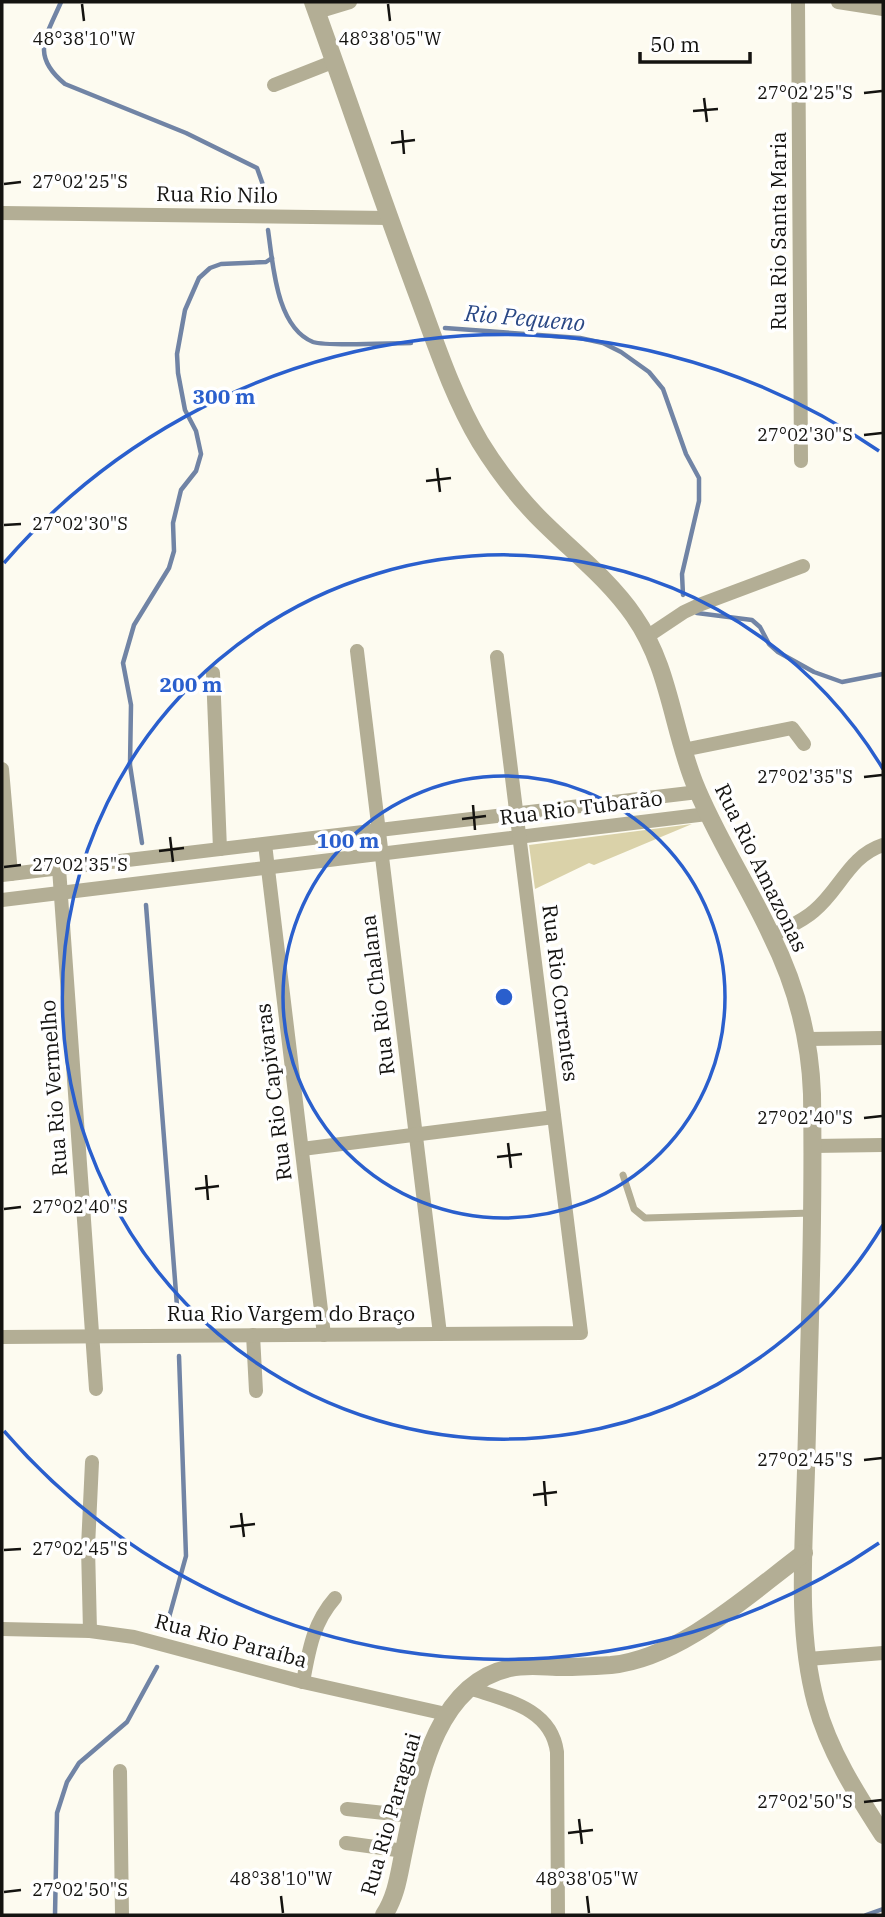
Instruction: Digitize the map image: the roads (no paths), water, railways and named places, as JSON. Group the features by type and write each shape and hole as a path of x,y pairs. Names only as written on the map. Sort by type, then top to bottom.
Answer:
{"street":[{"path":"315,7 350,2"},
{"name":"Rua Rio Santa Maria","path":"798,2 802,461"},
{"path":"838,2 883,9"},
{"name":"Rua Rio Amazonas","path":"315,7 445,368 481,443 523,500 611,587 648,636 663,671 683,750 698,792 772,936 793,989 808,1040 813,1146 804,1553 808,1659 816,1703 832,1746 853,1788 883,1835"},
{"path":"274,85 335,61"},
{"name":"Rua Rio Nilo","path":"2,213 389,218"},
{"path":"648,636 684,612 707,601 803,566"},
{"name":"Rua Rio Chalana","path":"357,651 440,1334"},
{"name":"Rua Rio Correntes","path":"497,657 581,1333"},
{"path":"212,673 220,849"},
{"path":"683,750 792,728 804,744"},
{"path":"2,769 7,875"},
{"name":"Rua Rio Tubarão","path":"7,875 698,792"},
{"name":"Rua Rio Tubarão","path":"2,900 708,814"},
{"name":"Rua Rio Capivaras","path":"265,844 324,1335"},
{"path":"772,936 813,913 853,863 864,853 883,845"},
{"name":"Rua Rio Vermelho","path":"60,868 96,1389"},
{"path":"808,1040 883,1038"},
{"path":"302,1149 554,1117"},
{"path":"813,1146 883,1145"},
{"name":"Rua Rio Vargem do Braço","path":"2,1337 581,1333"},
{"path":"253,1335 257,1391"},
{"path":"90,1632 88,1547 92,1462"},
{"name":"Rua Rio Paraguai","path":"384,1915 394,1895 432,1746 446,1714 468,1688 489,1674 512,1667 611,1665 653,1655 725,1612 804,1553"},
{"path":"303,1682 314,1629 335,1598"},
{"name":"Rua Rio Paraíba","path":"2,1629 90,1632 134,1637 303,1682 446,1714"},
{"path":"808,1659 883,1653"},
{"path":"468,1688 528,1709 542,1719 554,1735 557,1752 558,1915"},
{"path":"120,1770 121,1915"},
{"path":"347,1809 413,1816"},
{"path":"346,1843 404,1851"}],"lane":[{"path":"623,1175 634,1209 645,1218 812,1212"}],"waterway":[{"name":"Rio Pequeno","path":"61,2 44,45 44,55 54,74 65,84 186,133 257,168 268,199"},
{"name":"Rio Pequeno","path":"268,230 278,293 291,323 301,334 320,343 411,343"},
{"path":"142,843 130,765 131,705 123,663 134,625 169,568 174,551 173,523 181,490 196,471 201,454 196,431 185,410 178,373 177,354 185,310 199,278 210,268 221,264 266,262 272,258"},
{"name":"Rio Pequeno","path":"445,328 580,338 603,343 649,372 663,389 686,454 699,478 699,501 682,574 683,595"},
{"name":"Rio Pequeno","path":"697,613 752,620 778,652 814,672 842,682 883,674"},
{"path":"146,905 178,1319"},
{"path":"168,1621 186,1556 179,1356"},
{"path":"55,1915 57,1813 67,1782 79,1763 127,1722 157,1667"},
{"name":"Rio Pequeno","path":"866,1915 883,1909"}]}
